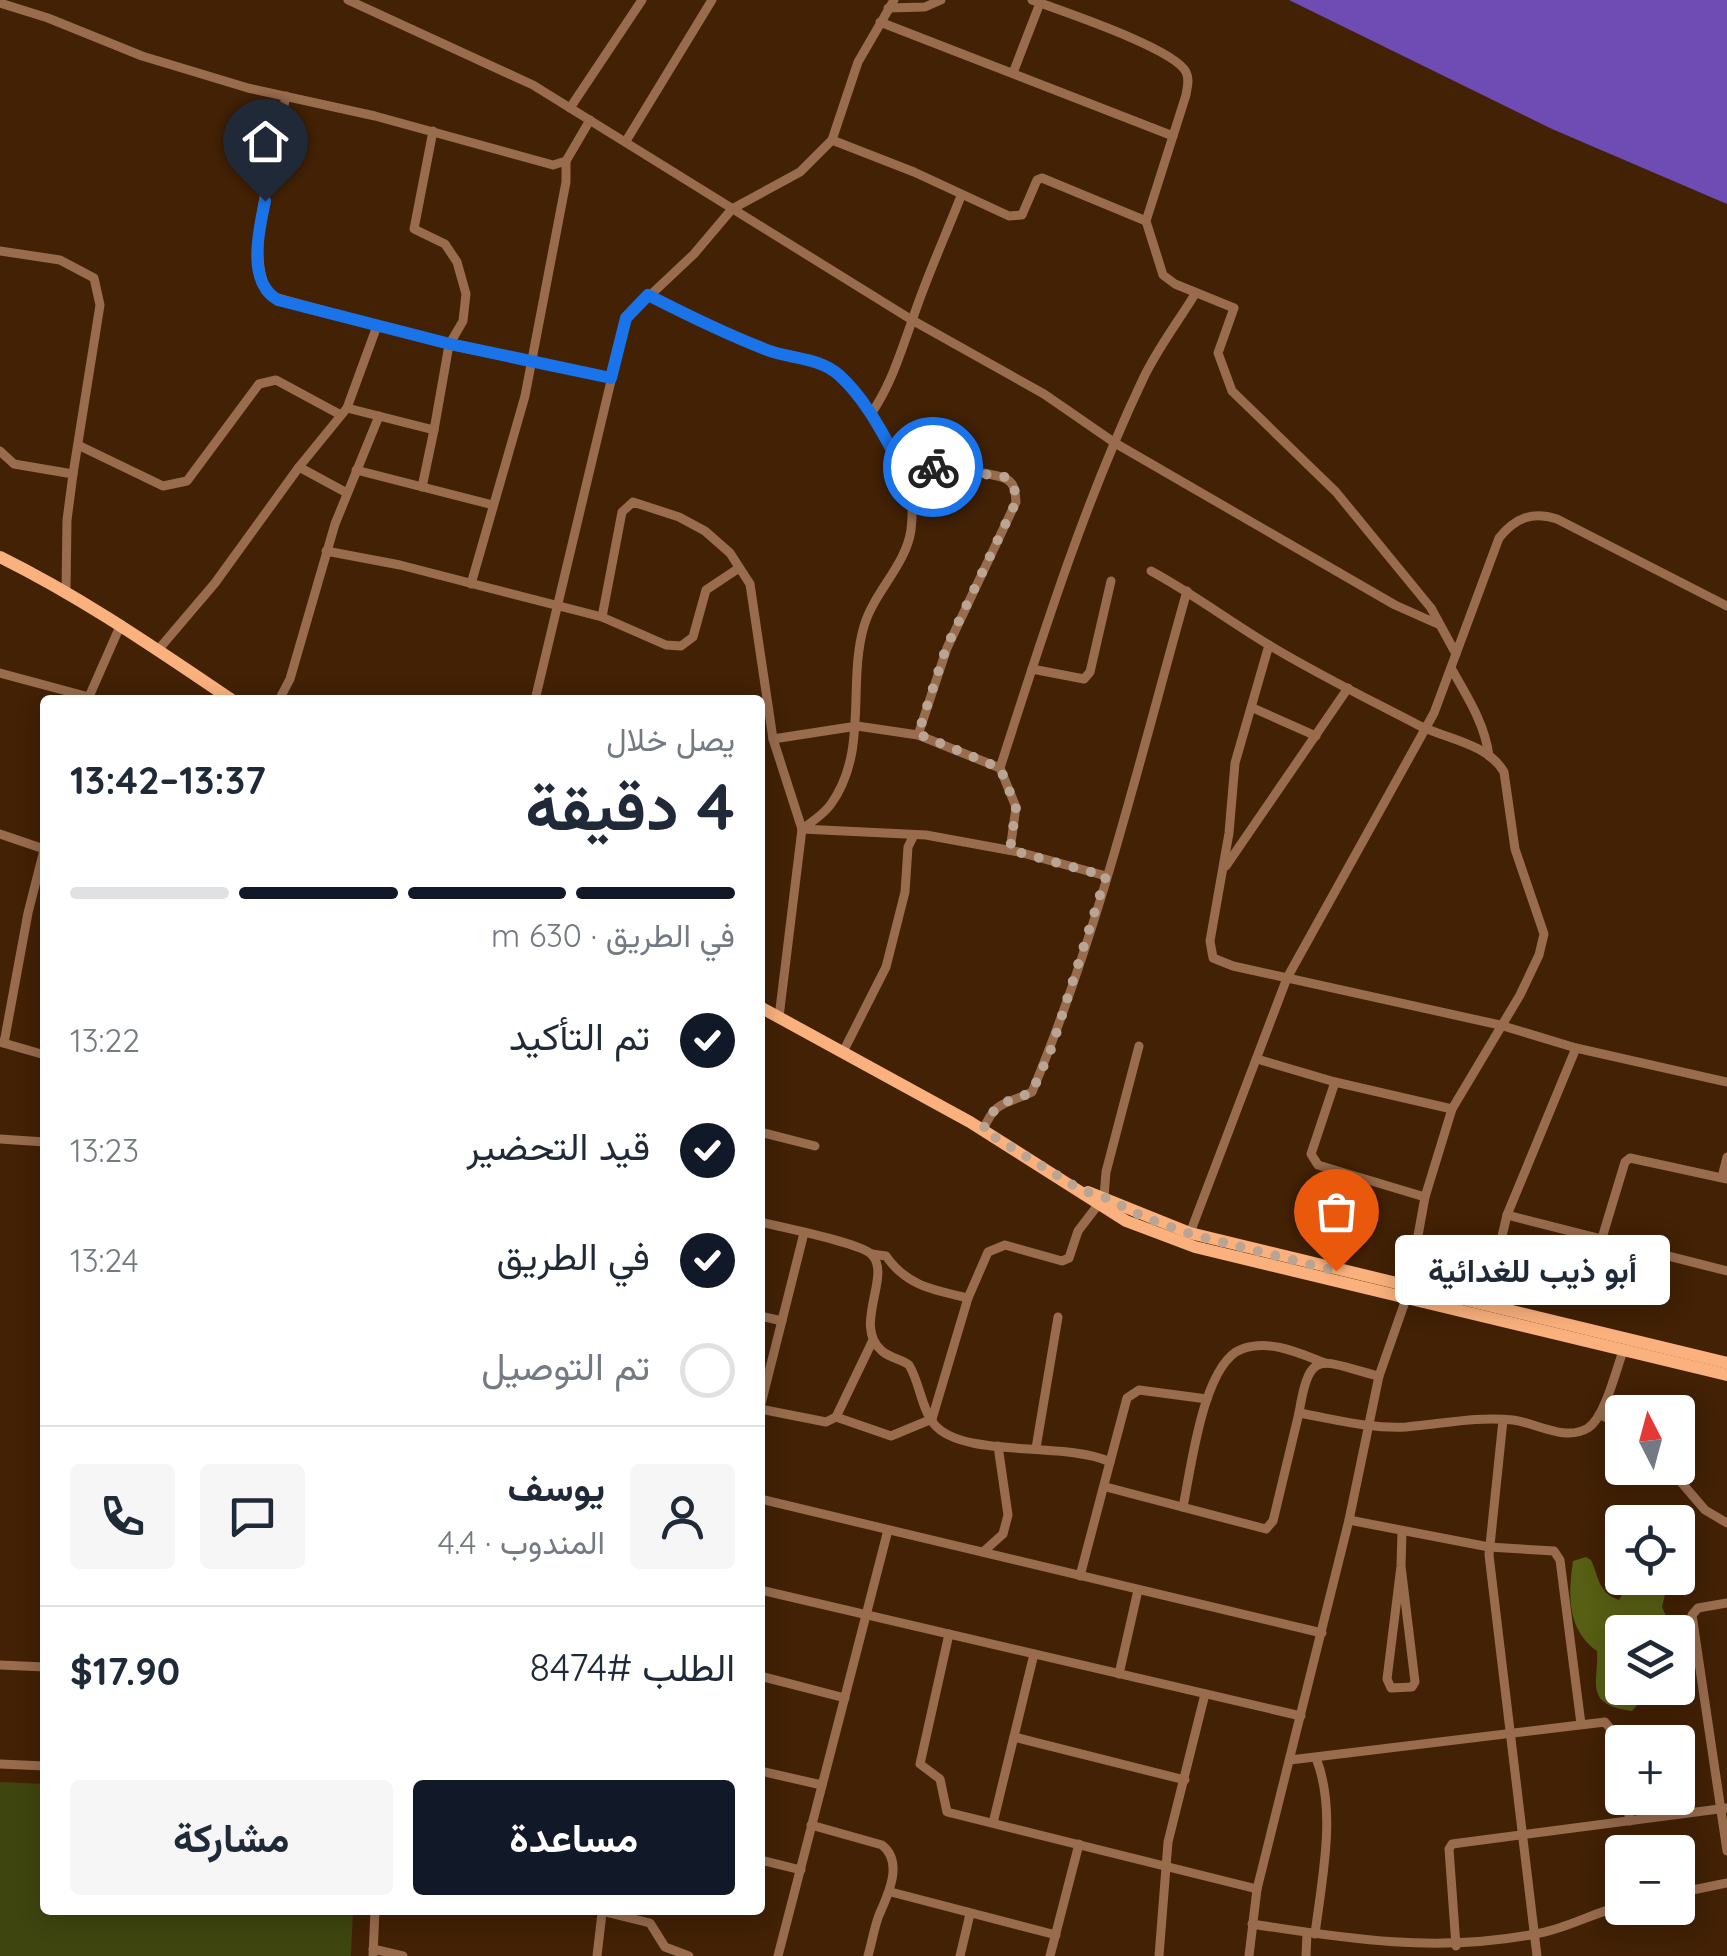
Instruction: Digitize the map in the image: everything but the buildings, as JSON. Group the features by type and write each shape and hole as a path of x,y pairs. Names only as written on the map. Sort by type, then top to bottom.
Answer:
{"main road":[{"path":"0,558 66,590 225,695"},
{"path":"765,1009 983,1130 1081,1190 1195,1248 1486,1305 1727,1363"},
{"path":"1143,1224 1623,1352 1727,1375"}],"street":[{"path":"348,0 534,85 912,320 1044,394 1116,443 1395,605 1440,625"},
{"path":"570,108 642,0"},
{"path":"626,141 712,0"},
{"path":"536,695 626,318 694,254 732,209 800,172 832,140 858,62 891,4 925,7 942,0"},
{"path":"1013,73 1036,2 1112,30 1172,58 1185,69 1189,82 1146,221 1163,275 1195,294 1234,308 1218,354 1232,390 1336,492 1432,608 1456,654"},
{"path":"0,3 142,56 552,165 566,161"},
{"path":"880,22 1173,136"},
{"path":"286,96 258,236 258,262 264,287 278,300 450,344 611,378"},
{"path":"471,584 532,361 566,182 566,161 590,120"},
{"path":"422,487 450,344 463,322 466,294 457,262 446,244 414,229 433,131"},
{"path":"832,140 1016,217 1026,209 1035,184 1042,178 1146,221"},
{"path":"872,414 890,382 961,196"},
{"path":"0,251 60,260 94,278 100,304 67,520 66,590"},
{"path":"1010,850 1016,807 1000,768 1032,669 1145,376 1195,294"},
{"path":"648,295 711,327 838,373 872,414 903,470 902,481 910,499 910,533 901,558 865,622 855,668 857,726 844,780 830,807 802,829"},
{"path":"158,650 215,584 343,411 377,326"},
{"path":"80,446 163,486 188,480 259,384 267,380 276,380 343,411 434,430"},
{"path":"282,695 290,680 346,493 379,416"},
{"path":"0,450 14,464 73,474"},
{"path":"903,470 928,466 1005,477 1014,486 1016,502 946,648 918,734"},
{"path":"299,467 346,493"},
{"path":"356,470 493,505"},
{"path":"602,617 622,512 633,502 705,531 730,553 750,584 774,738 802,829 779,1017"},
{"path":"1190,1234 1286,978 1425,728 1499,538 1508,527 1533,515 1557,519 1727,606"},
{"path":"326,551 400,565 602,617 666,645 688,644 706,590 740,568"},
{"path":"1151,571 1269,645 1425,728 1453,737 1498,761 1504,772 1515,848 1544,934 1539,955 1520,995 1452,1109 1425,1196 1408,1292 1378,1376 1349,1520 1258,1889 1249,1956"},
{"path":"1032,669 1084,679 1090,672 1111,581"},
{"path":"983,1130 989,1115 1001,1102 1032,1092 1052,1047 1106,876 1187,591"},
{"path":"90,695 121,624"},
{"path":"1269,645 1236,763 1229,833 1210,941 1213,958 1220,963 1500,1025 1576,1048 1727,1082"},
{"path":"1451,668 1474,708 1490,756"},
{"path":"0,673 78,695"},
{"path":"1221,872 1348,688"},
{"path":"1253,708 1316,736"},
{"path":"774,738 857,726 918,734 1000,768"},
{"path":"802,829 926,836 1010,850 1106,876"},
{"path":"0,834 40,846"},
{"path":"843,1052 886,967 906,892 908,847 913,836"},
{"path":"40,879 2,1043 40,1054"},
{"path":"932,1420 968,1298 988,1252 1005,1245 1056,1261 1069,1258 1078,1231 1102,1201 1138,1046"},
{"path":"1486,1305 1507,1215 1576,1048"},
{"path":"1257,1059 1452,1109"},
{"path":"1336,1082 1311,1154 1313,1159 1318,1164 1425,1196"},
{"path":"765,1133 815,1146"},
{"path":"0,1139 40,1142"},
{"path":"1602,1238 1625,1162 1630,1158 1724,1178 1727,1157"},
{"path":"1507,1215 1727,1271"},
{"path":"765,1223 886,1256 896,1270 918,1287 968,1298"},
{"path":"765,1388 804,1233"},
{"path":"872,1254 877,1264 870,1318 873,1340 880,1351 909,1365 932,1420 951,1435 1110,1462"},
{"path":"765,1317 782,1321"},
{"path":"1036,1448 1058,1318"},
{"path":"765,1409 826,1422 836,1417 873,1340"},
{"path":"1183,1507 1206,1399 1226,1359 1240,1349 1286,1348 1378,1376"},
{"path":"1299,1413 1367,1426 1404,1427 1476,1417 1568,1433 1588,1428 1600,1415 1623,1352"},
{"path":"1106,1487 1261,1529 1271,1526 1308,1370 1326,1363"},
{"path":"1080,1576 1127,1398 1139,1390 1206,1399"},
{"path":"1600,1415 1605,1417"},
{"path":"836,1417 892,1436 932,1420"},
{"path":"1504,1420 1490,1546 1508,1732 1537,1956"},
{"path":"982,1552 1003,1534 1008,1515 998,1446"},
{"path":"1683,1485 1704,1510 1727,1523"},
{"path":"765,1500 1322,1634"},
{"path":"1349,1520 1490,1546 1554,1550 1558,1554 1581,1724"},
{"path":"778,1956 888,1530"},
{"path":"1401,1566 1415,1682 1412,1687 1390,1688 1402,1532"},
{"path":"1120,1674 1138,1590"},
{"path":"765,1591 1301,1716"},
{"path":"1727,1603 1698,1608 1692,1615 1724,1809 1727,1851"},
{"path":"950,1634 920,1764 940,1779 947,1812 1258,1889"},
{"path":"993,1823 1034,1654"},
{"path":"0,1665 40,1667"},
{"path":"765,1677 845,1698"},
{"path":"1159,1956 1168,1842 1205,1694"},
{"path":"1290,1760 1508,1732 1605,1722 1609,1725"},
{"path":"1014,1736 1184,1780"},
{"path":"1306,1956 1327,1805 1316,1758"},
{"path":"0,1764 40,1766"},
{"path":"765,1772 822,1785"},
{"path":"1456,1946 1449,1849 1452,1844 1521,1832 1724,1809"},
{"path":"1629,1815 1630,1821"},
{"path":"811,1825 882,1845 890,1851 890,1892 877,1920 868,1956"},
{"path":"1050,1956 1080,1844"},
{"path":"765,1861 800,1870"},
{"path":"1695,1889 1727,1883"},
{"path":"890,1892 1056,1935"},
{"path":"1252,1924 1399,1944 1456,1946 1534,1935 1605,1912"},
{"path":"960,1956 970,1914"},
{"path":"375,1915 373,1952 403,1956"},
{"path":"597,1956 600,1915"},
{"path":"640,1915 650,1922 666,1947 689,1956"},
{"path":"1398,1956 1399,1944"}],"green space":[{"path":"1586,1557 1591,1560 1605,1595 1619,1600 1622,1595 1665,1595 1662,1607 1666,1615 1605,1615 1605,1702 1597,1690 1597,1651 1580,1633 1572,1611 1573,1561"},
{"path":"1610,1705 1637,1705 1632,1711"},
{"path":"0,1782 40,1784 40,1915 353,1915 351,1956 0,1956"}],"shaded area":[{"path":"1289,0 1727,0 1727,204 1552,129"}],"way so far":[{"path":"933,467 1005,477 1014,486 1016,502 946,648 918,734 1000,768 1009,782 1016,807 1010,850 1106,876 1052,1047 1032,1092 1001,1102 989,1115 983,1130 1081,1190 1146,1218 1190,1234 1336,1271"}],"place":[{"name":"أبو ذيب للغدائية","path":"1336,1271"}],"route":[{"path":"265,201 258,262 264,287 278,300 450,344 611,378 626,318 648,295 711,327 838,373 872,414 903,470 933,467"}]}
